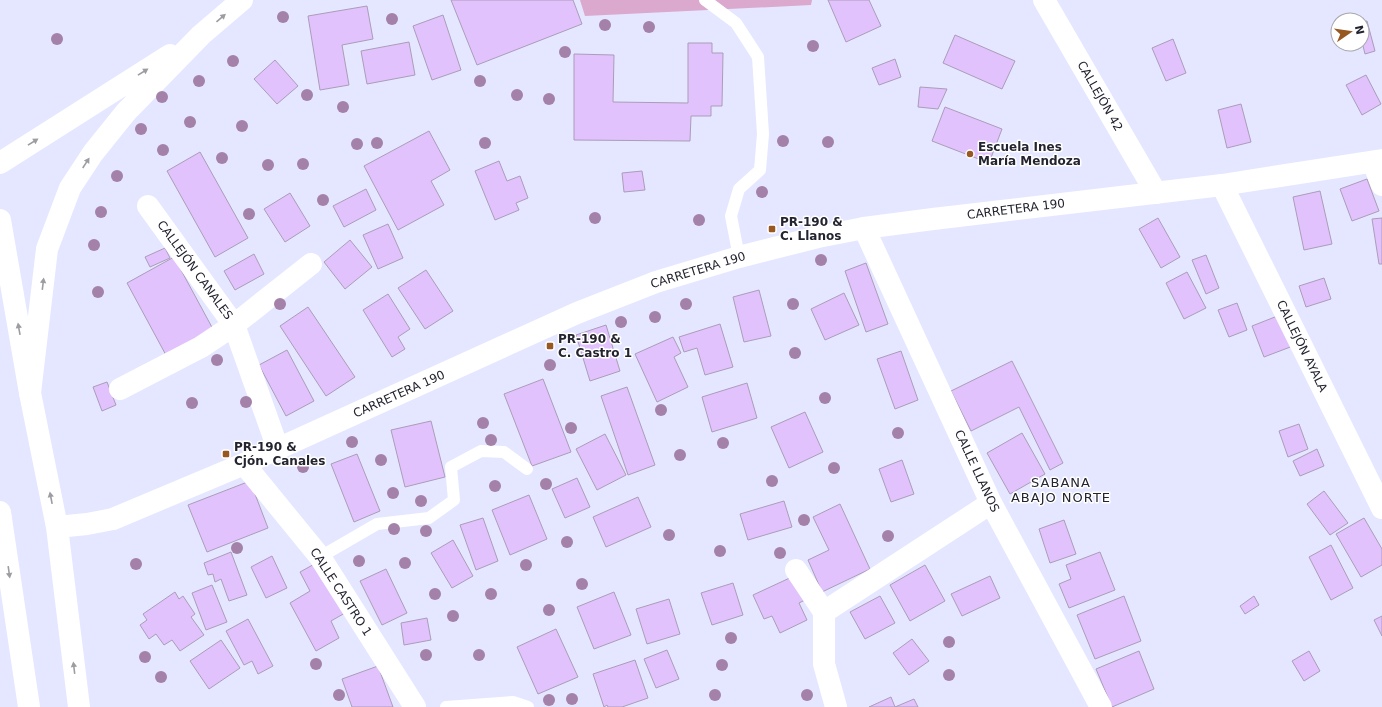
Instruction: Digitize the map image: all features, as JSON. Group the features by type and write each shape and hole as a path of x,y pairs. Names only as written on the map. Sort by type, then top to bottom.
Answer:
{"main road":[{"path":"30,392 47,249 70,188 93,153 126,112 201,35 242,0"},
{"name":"CALLEJÓN 42","path":"1044,0 1156,193"},
{"path":"0,163 201,35"},
{"path":"1378,161 1382,185"},
{"name":"CARRETERA 190","path":"57,527 87,524 113,519 278,449 577,313 656,282 739,257 818,237 864,228 933,218 1222,185 1378,161"},
{"name":"CALLEJÓN AYALA","path":"1222,185 1382,508"},
{"name":"CALLEJÓN CANALES","path":"148,206 234,325 278,449"},
{"path":"0,220 30,392 57,527 79,707"},
{"name":"CALLE LLANOS","path":"864,228 991,503 1101,707"},
{"path":"120,389 201,347 234,325 311,264"},
{"name":"CALLE CASTRO 1","path":"244,464 320,557 415,707"},
{"path":"824,612 991,503"},
{"path":"0,516 29,707"},
{"path":"796,570 824,612 824,664 836,707"}],"lane":[{"path":"705,0 736,24 758,57 763,134 760,170 740,189 731,216 739,257"},
{"path":"320,557 377,524 429,518 454,500 451,467 481,451 504,452 527,469"},
{"path":"446,707 513,702 528,707"}],"shaded area":[{"path":"580,0 812,0 811,5 585,16"}],"building":[{"path":"451,0 573,0 582,24 477,65"},
{"path":"828,0 869,0 881,26 846,42"},
{"path":"367,6 373,39 342,45 349,85 320,90 308,16"},
{"path":"443,15 461,70 432,80 413,26"},
{"path":"1370,32 1375,51 1365,54 1364,52 1370,52"},
{"path":"955,35 1015,61 1002,89 943,63"},
{"path":"1173,39 1186,73 1166,81 1152,48"},
{"path":"409,42 415,75 367,84 361,51"},
{"path":"688,43 712,43 712,53 723,53 722,106 711,106 711,116 691,116 690,141 574,140 574,54 614,55 613,102 688,103"},
{"path":"895,59 901,77 879,85 872,68"},
{"path":"275,60 298,86 277,104 254,79"},
{"path":"1366,75 1381,104 1362,115 1346,85"},
{"path":"920,87 947,89 938,109 918,107"},
{"path":"1241,104 1251,142 1227,148 1218,110"},
{"path":"945,107 1002,129 989,163 932,141"},
{"path":"429,131 450,170 431,181 444,205 398,230 364,166"},
{"path":"200,152 248,238 215,257 167,171"},
{"path":"499,161 507,181 520,176 528,198 516,203 519,210 495,220 475,171"},
{"path":"642,171 645,190 624,192 622,173"},
{"path":"1367,179 1379,211 1352,221 1340,189"},
{"path":"366,189 376,210 344,227 333,206"},
{"path":"1320,191 1332,244 1304,250 1293,197"},
{"path":"290,193 310,226 285,242 264,209"},
{"path":"1158,218 1180,257 1161,268 1139,229"},
{"path":"1382,218 1382,264 1379,264 1372,219"},
{"path":"388,224 403,258 378,269 363,235"},
{"path":"350,240 372,267 345,289 324,262"},
{"path":"165,248 170,258 150,267 145,257"},
{"path":"254,254 264,274 235,290 224,271"},
{"path":"1206,255 1219,288 1206,294 1192,260"},
{"path":"174,257 214,331 167,357 127,283"},
{"path":"866,263 888,324 866,332 845,271"},
{"path":"426,270 453,311 425,329 398,288"},
{"path":"1187,272 1206,308 1184,319 1166,283"},
{"path":"1324,278 1331,299 1306,307 1299,286"},
{"path":"759,290 771,336 744,342 733,297"},
{"path":"844,293 859,325 825,340 811,309"},
{"path":"388,294 410,329 398,337 405,349 392,357 363,310"},
{"path":"1237,303 1247,330 1229,337 1218,310"},
{"path":"308,307 355,377 326,396 280,326"},
{"path":"1280,315 1293,346 1264,357 1252,326"},
{"path":"720,324 733,367 705,375 697,348 684,352 679,337"},
{"path":"606,325 620,371 590,381 576,335"},
{"path":"673,337 681,353 674,357 688,387 657,402 635,354"},
{"path":"287,350 314,401 286,416 259,365"},
{"path":"901,351 918,400 895,409 877,359"},
{"path":"1012,361 1063,463 1050,470 1019,407 971,431 951,391"},
{"path":"543,379 571,452 532,466 504,394"},
{"path":"107,382 116,405 102,411 93,387"},
{"path":"747,383 757,418 712,432 702,397"},
{"path":"627,387 655,465 628,475 601,396"},
{"path":"805,412 823,452 789,468 771,427"},
{"path":"431,421 445,477 405,487 391,430"},
{"path":"1299,424 1308,449 1288,457 1279,431"},
{"path":"1022,433 1045,474 1010,494 987,453"},
{"path":"605,434 626,475 597,490 576,449"},
{"path":"1317,449 1324,466 1300,476 1293,461"},
{"path":"357,454 380,511 354,522 331,464"},
{"path":"902,460 914,494 891,502 879,469"},
{"path":"577,478 590,507 565,518 552,489"},
{"path":"250,481 268,528 207,552 188,505"},
{"path":"1324,491 1348,523 1330,535 1307,504"},
{"path":"529,495 547,539 510,555 492,510"},
{"path":"638,497 651,527 606,547 593,517"},
{"path":"784,501 792,527 748,540 740,514"},
{"path":"840,504 870,569 822,592 808,560 829,550 813,517"},
{"path":"483,518 498,561 476,570 460,525"},
{"path":"1364,518 1382,549 1382,565 1361,577 1336,534"},
{"path":"1064,520 1076,554 1050,563 1039,529"},
{"path":"453,540 473,576 452,588 431,553"},
{"path":"1331,545 1353,588 1331,600 1309,557"},
{"path":"231,552 247,595 229,601 221,579 215,582 213,574 208,575 204,563"},
{"path":"1100,552 1115,590 1069,608 1059,584 1071,579 1066,565"},
{"path":"272,556 287,588 266,598 251,567"},
{"path":"318,562 345,613 331,621 339,638 316,651 290,603 310,591 300,572"},
{"path":"925,565 945,601 910,621 890,585"},
{"path":"386,569 407,613 382,625 360,581"},
{"path":"794,576 805,600 799,603 807,620 780,633 772,616 764,619 753,595"},
{"path":"990,576 1000,598 962,616 951,594"},
{"path":"733,583 743,615 712,625 701,593"},
{"path":"212,585 227,622 206,630 192,593"},
{"path":"175,592 179,599 183,596 195,614 191,617 204,635 180,651 172,640 164,645 156,634 149,639 140,625 147,620 143,614"},
{"path":"614,592 631,635 594,649 577,607"},
{"path":"880,596 895,623 865,639 850,612"},
{"path":"1124,596 1141,641 1095,659 1077,615"},
{"path":"1254,596 1259,605 1245,614 1240,606"},
{"path":"669,599 680,634 647,644 636,609"},
{"path":"1382,616 1382,636 1374,620"},
{"path":"427,618 431,640 404,645 401,623"},
{"path":"248,619 273,666 258,674 252,661 244,665 226,631"},
{"path":"556,629 578,677 538,694 517,647"},
{"path":"912,639 929,661 909,675 893,653"},
{"path":"221,640 240,668 209,689 190,661"},
{"path":"667,650 679,679 656,688 644,659"},
{"path":"1139,651 1154,689 1112,707 1096,669"},
{"path":"1309,651 1320,671 1304,681 1292,661"},
{"path":"635,660 648,698 622,707 608,707 607,705 604,707 593,674"},
{"path":"378,666 393,707 352,707 342,679"},
{"path":"891,697 895,707 869,707"},
{"path":"914,699 918,707 895,707"}],"place":[{"name":"Escuela Ines María Mendoza","path":"970,154"},
{"name":"PR-190 & C. Llanos","path":"772,229"},
{"name":"PR-190 & C. Castro 1","path":"550,346"},
{"name":"PR-190 & Cjón. Canales","path":"226,454"}],"district":[{"name":"SABANA ABAJO NORTE","path":"1061,490"}]}
